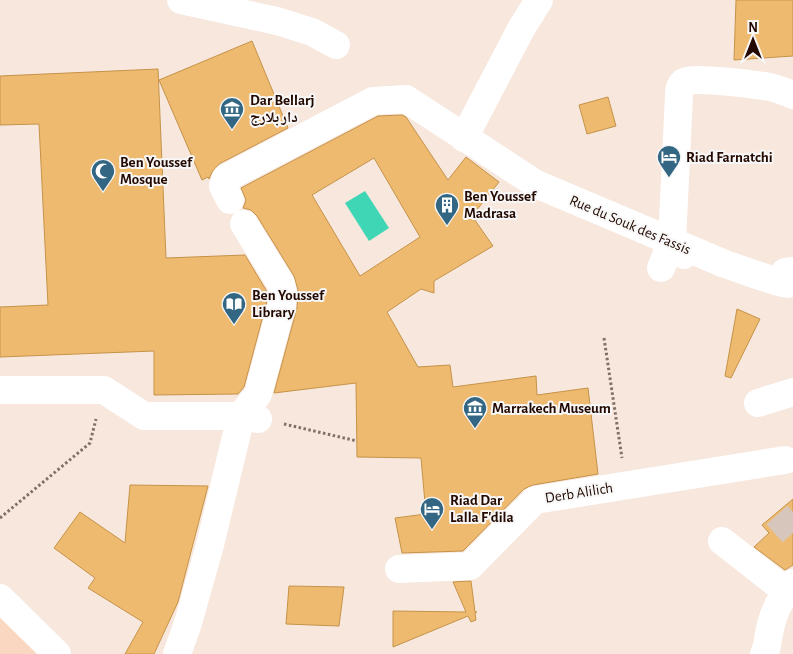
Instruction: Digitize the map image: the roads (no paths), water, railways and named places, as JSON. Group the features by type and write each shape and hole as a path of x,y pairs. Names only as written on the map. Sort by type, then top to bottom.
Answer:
{"street":[{"path":"181,0 277,21 312,32 336,45"},
{"path":"464,138 538,0"},
{"path":"661,268 669,248 684,254 679,245 679,96 680,87 683,82 694,79 756,85 793,94"},
{"name":"Rue du Souk des Fassis","path":"230,200 223,186 226,178 373,101 406,99 536,184 679,245 768,280 791,283"},
{"path":"177,654 253,410 282,304 283,293 281,284 244,224"},
{"path":"0,390 104,390 144,416 253,410"},
{"path":"758,403 793,392"},
{"name":"Derb Alilich","path":"399,569 470,566 535,500 785,460"},
{"path":"722,541 790,587 778,604 772,618 768,635 768,646 764,654"},
{"path":"0,598 57,654"}],"tunnel":[{"path":"777,515 793,533"}],"place":[{"name":"Dar Bellarj دار بلارج","path":"232,130"},
{"name":"Riad Farnatchi","path":"669,178"},
{"name":"Ben Youssef Mosque","path":"103,192"},
{"name":"Ben Youssef Madrasa","path":"447,226"},
{"name":"Ben Youssef Library","path":"234,325"},
{"name":"Marrakech Museum","path":"475,429"},
{"name":"Riad Dar Lalla F'dila","path":"432,530"}]}
